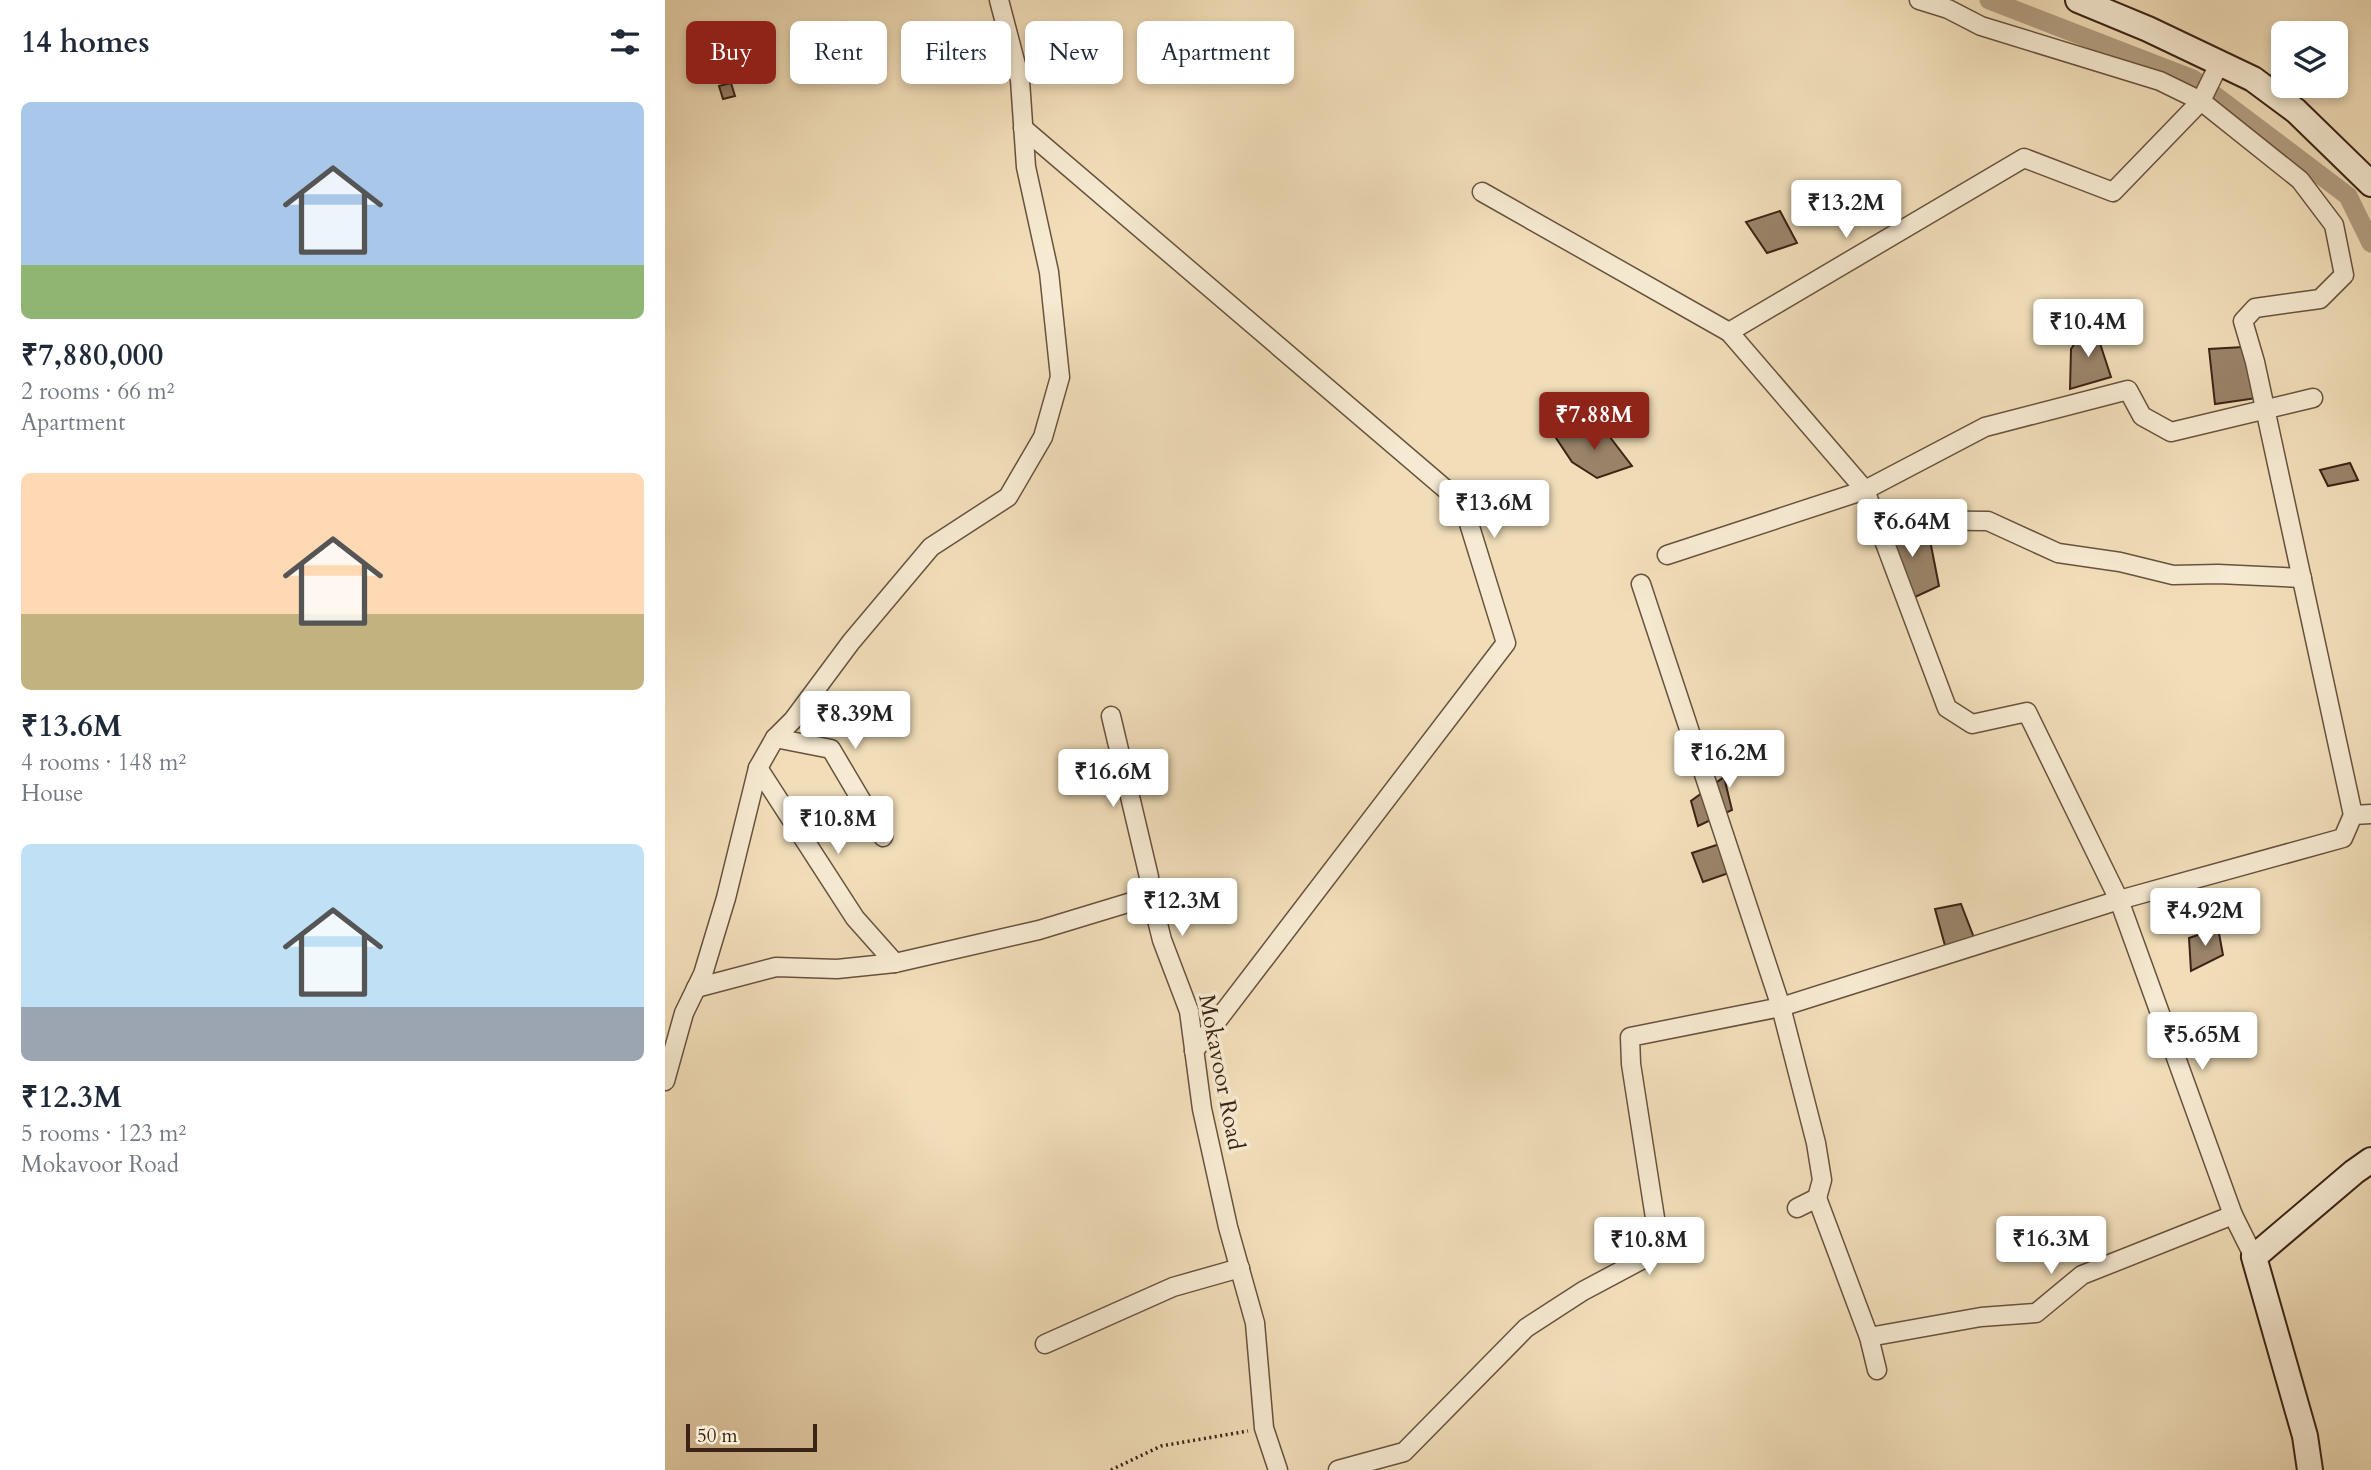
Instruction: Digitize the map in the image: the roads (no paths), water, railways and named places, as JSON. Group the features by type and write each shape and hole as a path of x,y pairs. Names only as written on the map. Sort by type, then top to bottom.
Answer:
{"main road":[{"path":"2078,0 2253,79 2296,111 2371,184"},
{"path":"2310,1470 2305,1436 2254,1257 2371,1160"}],"street":[{"path":"665,1081 684,1013 696,988 726,898 758,768 775,738 793,720 851,642 931,547 1008,497 1043,436 1060,377 1049,272 1026,167 1020,80 999,0"},
{"path":"1338,1470 1404,1452 1526,1328 1583,1291 1660,1250 1631,1064 1630,1037 1781,1007 2119,901 2343,838 2362,815 2302,578 2266,409 2243,321 2256,308 2320,299 2344,275 2334,225 2300,180 2201,101 2160,81 1980,26 1948,9 1919,0"},
{"path":"1729,332 2024,158 2113,192 2201,101 2220,62"},
{"path":"1023,128 1463,504 1506,643 1194,1051"},
{"path":"1482,192 1729,332 1865,490 1947,708 1972,724 2027,712 2119,901 2233,1215 2254,1257"},
{"path":"1667,555 1865,490 1986,427 2128,390 2142,416 2171,432 2313,398"},
{"path":"1877,520 1988,521 2058,553 2120,562 2173,575 2302,578"},
{"path":"1641,584 1781,1007 1816,1143 1822,1180 1817,1198 1869,1337 1877,1370"},
{"name":"Mokavoor Road","path":"1111,716 1162,940 1189,1011 1202,1110 1255,1323 1264,1428 1277,1470"},
{"path":"775,738 831,749 883,837"},
{"path":"758,768 855,918 895,964"},
{"path":"696,988 776,967 837,969 895,964 1039,930 1151,896"},
{"path":"1797,1208 1817,1198"},
{"path":"1869,1337 1981,1317 2036,1313 2082,1275 2233,1215"},
{"path":"1045,1344 1173,1287 1240,1268"}],"waterway":[{"path":"1989,0 2193,79 2348,196 2371,243"}]}
